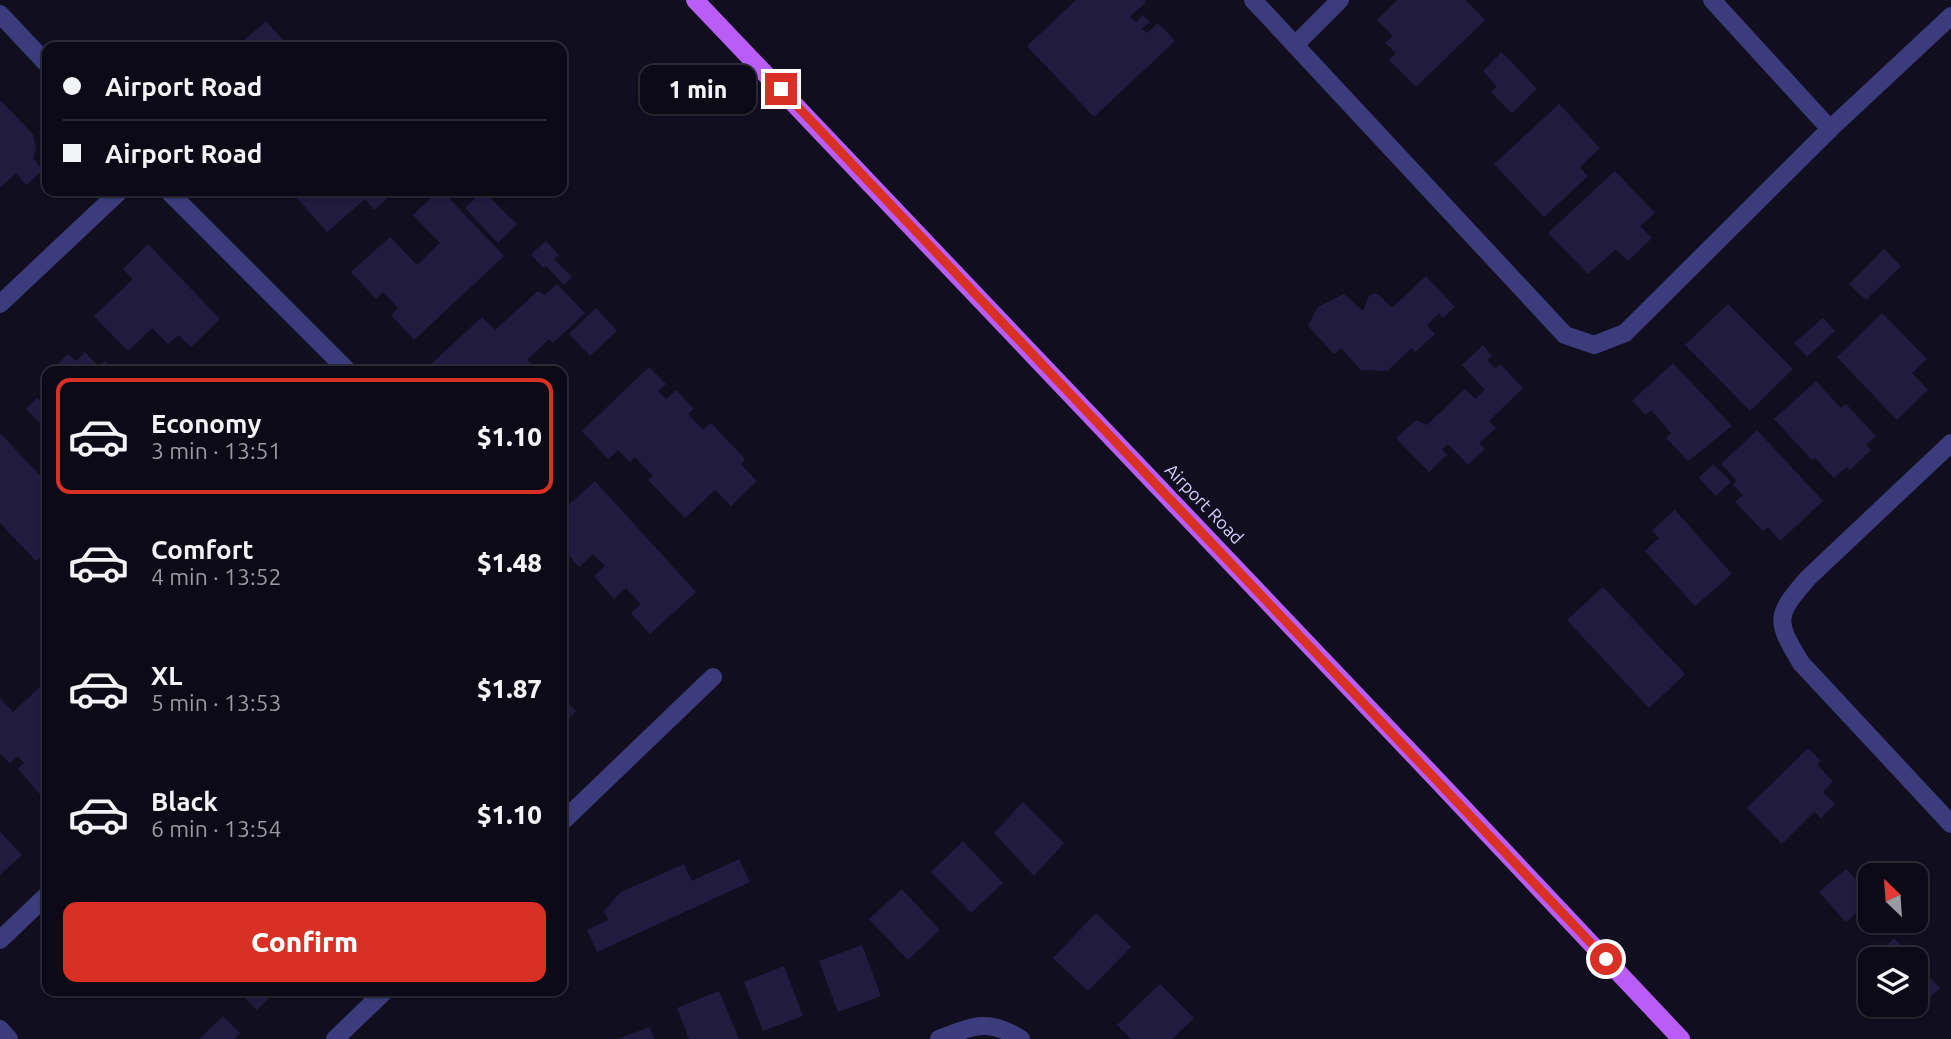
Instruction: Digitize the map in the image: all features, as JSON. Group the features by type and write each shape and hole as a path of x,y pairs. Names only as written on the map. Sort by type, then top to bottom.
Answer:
{"main road":[{"name":"Airport Road","path":"695,0 1681,1039"}],"street":[{"path":"1253,0 1565,335 1594,345 1625,332 1830,129 1951,16"},
{"path":"1295,45 1340,0"},
{"path":"1712,0 1830,129"},
{"path":"0,14 42,59"},
{"path":"0,304 115,196"},
{"path":"173,196 343,366"},
{"path":"1951,443 1808,578 1789,601 1782,616 1783,634 1801,663 1951,824"},
{"path":"567,817 713,677"},
{"path":"0,940 42,900"},
{"path":"335,1039 380,996"},
{"path":"939,1039 980,1024 1005,1029 1021,1039"},
{"path":"0,1029 9,1039"}],"building":[{"path":"1076,0 1144,0 1146,2 1130,17 1136,22 1143,15 1150,22 1142,29 1147,33 1158,23 1175,41 1094,117 1027,46"},
{"path":"1397,0 1465,0 1485,20 1416,87 1389,60 1396,53 1385,43 1393,36 1377,20"},
{"path":"266,21 285,42 242,42"},
{"path":"1502,52 1537,89 1512,113 1491,92 1497,87 1483,71"},
{"path":"0,100 33,134 36,150 33,158 42,171 26,185 16,173 0,188"},
{"path":"1559,104 1600,148 1580,167 1588,176 1544,217 1494,164"},
{"path":"1615,171 1655,213 1640,226 1652,238 1628,261 1616,249 1588,274 1548,233"},
{"path":"295,196 390,196 374,210 365,199 327,232"},
{"path":"434,196 447,196 504,256 414,340 391,315 398,308 383,292 376,299 351,272 390,237 417,265 440,243 413,215"},
{"path":"478,196 488,196 517,224 498,243 465,208"},
{"path":"546,241 559,255 554,259 572,277 564,285 531,254"},
{"path":"148,244 220,319 191,347 179,335 168,344 152,328 128,351 94,316 133,279 123,269"},
{"path":"1884,249 1901,266 1866,300 1849,284"},
{"path":"1426,276 1455,307 1443,318 1439,313 1427,325 1435,334 1415,352 1412,348 1387,371 1361,370 1341,348 1334,354 1308,326 1318,307 1344,294 1363,311 1369,296 1374,293 1392,308"},
{"path":"557,284 585,313 553,343 549,339 527,360 531,364 529,366 430,365 482,317 495,330 538,291 545,295"},
{"path":"1728,304 1793,369 1750,411 1685,345"},
{"path":"596,308 617,331 590,356 569,334"},
{"path":"1882,313 1927,359 1912,373 1928,390 1897,420 1837,357"},
{"path":"1823,318 1835,331 1807,357 1794,343"},
{"path":"1483,345 1492,356 1487,360 1495,369 1500,364 1523,388 1489,421 1496,428 1479,443 1485,449 1468,465 1448,444 1442,449 1447,455 1429,472 1396,438 1416,420 1427,425 1465,389 1475,399 1485,390 1462,365"},
{"path":"85,352 98,366 56,366 68,354 76,361"},
{"path":"1673,363 1732,426 1688,461 1666,438 1671,433 1651,410 1646,415 1632,401"},
{"path":"649,367 666,384 658,391 666,399 676,390 694,409 688,414 703,430 711,423 745,459 741,464 757,481 731,506 715,490 685,518 648,480 653,476 635,457 630,462 618,450 608,459 582,431"},
{"path":"1816,381 1841,408 1846,404 1876,436 1866,445 1871,450 1850,470 1847,467 1834,478 1815,458 1812,460 1774,419"},
{"path":"37,398 42,402 41,424 26,409"},
{"path":"1757,430 1823,501 1780,541 1768,527 1763,531 1735,502 1743,495 1733,485 1736,480 1721,464"},
{"path":"0,433 42,478 42,556 36,561 0,523"},
{"path":"1713,464 1731,482 1716,496 1699,478"},
{"path":"595,481 696,592 650,634 631,613 641,604 626,588 614,599 594,576 605,566 593,554 579,567 567,554 567,530 570,527 567,524 567,506"},
{"path":"1675,510 1732,574 1695,606 1645,551 1659,538 1652,530"},
{"path":"1603,587 1685,674 1649,708 1567,620"},
{"path":"41,686 42,797 18,769 24,763 18,756 10,763 0,753 0,698 13,712"},
{"path":"567,702 576,711 567,720"},
{"path":"1808,748 1820,760 1818,766 1833,781 1823,792 1835,804 1821,818 1814,812 1782,844 1747,808"},
{"path":"1023,802 1064,843 1034,876 994,833"},
{"path":"0,832 22,855 0,875"},
{"path":"963,841 1003,883 971,913 931,872"},
{"path":"739,859 750,882 597,952 587,930 608,920 604,911 621,892 684,864 692,881"},
{"path":"1846,869 1858,882 1858,911 1846,922 1819,892"},
{"path":"902,889 940,930 908,960 869,919"},
{"path":"1096,913 1131,947 1088,991 1053,958"},
{"path":"1894,938 1902,947 1885,947"},
{"path":"862,945 881,996 838,1012 819,961"},
{"path":"784,966 803,1016 763,1031 744,982"},
{"path":"1928,975 1940,988 1928,999"},
{"path":"1160,984 1194,1018 1172,1039 1131,1039 1117,1025"},
{"path":"719,991 739,1039 689,1039 677,1008"},
{"path":"243,996 271,996 257,1010"},
{"path":"223,1016 240,1033 234,1039 199,1039"},
{"path":"650,1027 654,1039 617,1039"}],"route":[{"path":"781,89 1606,959"}]}
